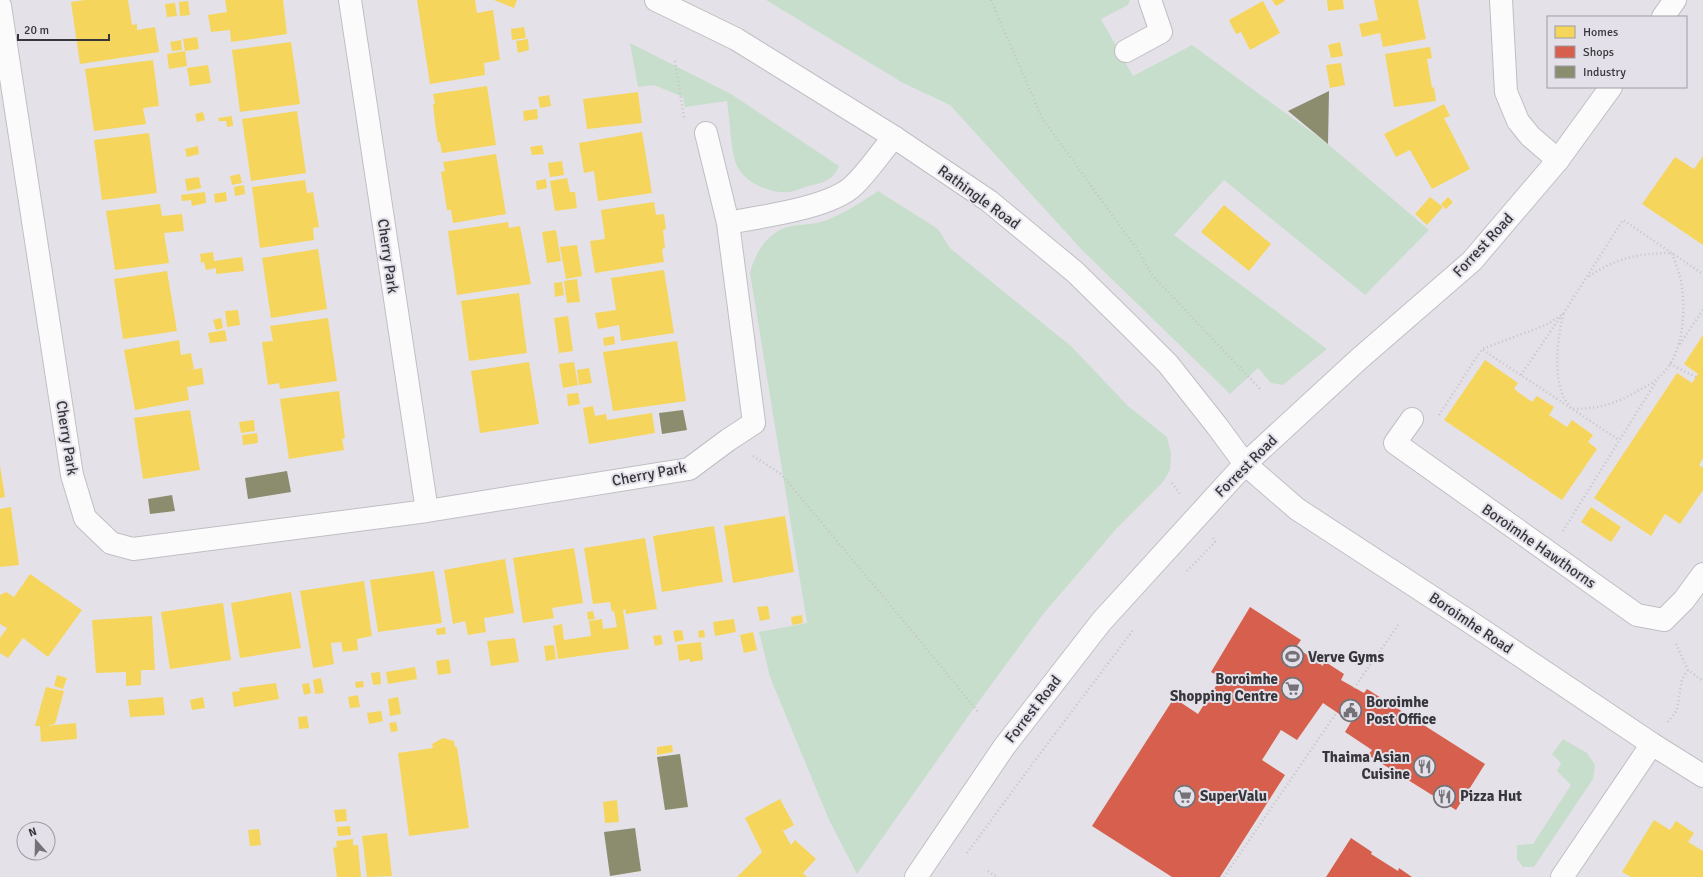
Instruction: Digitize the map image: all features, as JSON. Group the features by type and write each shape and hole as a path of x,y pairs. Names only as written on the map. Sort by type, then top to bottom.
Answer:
{"street":[{"name":"Cherry Park","path":"350,0 427,511"},
{"name":"Rathingle Road","path":"656,0 736,39 894,137 989,201 1075,272 1168,364 1245,464"},
{"path":"1126,51 1161,32 1150,0"},
{"path":"1501,0 1506,92 1518,122 1530,136 1558,160"},
{"path":"1663,16 1675,0"},
{"name":"Cherry Park","path":"0,6 72,475 85,518 111,543 133,549 427,511 689,469 754,423 728,223 706,133"},
{"name":"Forrest Road","path":"916,877 1004,747 1096,628 1245,464 1321,393 1472,261 1558,160 1610,88"},
{"path":"728,223 804,208 834,197 852,187 894,137"},
{"name":"Boroimhe Hawthorns","path":"1412,419 1395,443 1636,615 1664,620"},
{"name":"Boroimhe Road","path":"1245,464 1297,509 1467,620 1652,744 1703,776"},
{"path":"1664,620 1684,600 1703,574"},
{"path":"1562,877 1652,744"}],"path":[{"path":"991,0 1042,118 1139,252 1151,274 1260,389"},
{"path":"676,61 685,123 706,133"},
{"path":"1521,375 1563,314 1624,220 1703,274"},
{"path":"1586,279 1599,270 1629,256 1651,253 1672,253"},
{"path":"1672,253 1682,288 1683,307 1678,346"},
{"path":"1549,553 1657,379 1670,364 1678,346 1703,310"},
{"path":"1438,415 1482,349 1546,325 1563,314"},
{"path":"1563,314 1558,337 1557,360 1563,396 1572,409"},
{"path":"1482,349 1620,440"},
{"path":"1670,364 1696,377"},
{"path":"1572,409 1588,409 1607,406 1626,398 1657,379"},
{"path":"728,440 781,474 979,713"},
{"path":"1183,575 1215,542 1198,516"},
{"path":"1664,620 1688,670 1703,681"},
{"path":"1354,688 1399,624"},
{"path":"966,854 1136,626"},
{"path":"1652,744 1677,710 1682,678 1688,670"},
{"path":"1224,877 1337,712"},
{"path":"988,871 997,877"}],"green space":[{"path":"766,0 1130,0 1128,5 1101,19 1133,76 1192,45 1328,144 1429,230 1365,295 1224,180 1174,235 1327,349 1283,385 1271,383 1258,368 1230,394 1083,251 950,105 903,83"},
{"path":"630,43 731,94 839,166 836,171 830,179 826,181 796,191 774,191 758,186 744,175 735,161 727,101 685,107 683,97 654,85 638,87"},
{"path":"878,191 938,229 950,248 1072,347 1128,406 1167,437 1171,454 1170,470 1163,482 1117,528 1044,613 974,708 857,874 829,820 770,677 759,632 807,623 750,273 762,246 777,231 788,227 816,223 829,219 851,208"},
{"path":"1563,739 1587,753 1595,765 1593,779 1534,867 1523,867 1517,859 1517,845 1533,844 1571,785 1557,771 1561,763 1552,754"}],"building: Homes":[{"path":"85,0 128,0 132,25 137,24 137,30 155,27 159,52 80,64 71,2"},
{"path":"225,0 283,0 287,34 231,42 230,30 211,32 208,15 227,12"},
{"path":"417,0 475,0 477,13 493,10 500,60 484,63 485,75 430,84"},
{"path":"494,0 517,0 514,8"},
{"path":"1272,0 1284,0 1285,1 1276,6"},
{"path":"1327,0 1343,0 1344,9 1328,11"},
{"path":"1374,0 1418,0 1426,39 1383,47 1380,33 1362,37 1359,24 1378,20"},
{"path":"188,1 190,15 180,16 179,2"},
{"path":"1263,1 1280,33 1250,50 1241,32 1236,34 1229,20"},
{"path":"175,3 177,16 167,17 165,4"},
{"path":"524,27 526,38 512,40 511,29"},
{"path":"197,37 199,49 185,51 183,39"},
{"path":"528,39 529,50 518,53 516,41"},
{"path":"181,40 182,50 172,51 170,42"},
{"path":"291,42 300,104 240,112 232,50"},
{"path":"1340,42 1343,56 1331,58 1328,45"},
{"path":"1430,47 1432,58 1427,59 1436,101 1394,107 1385,54"},
{"path":"185,51 187,66 169,69 167,54"},
{"path":"153,60 159,106 143,108 146,124 94,131 85,69"},
{"path":"1341,63 1345,85 1330,88 1326,65"},
{"path":"208,65 211,83 190,86 187,68"},
{"path":"487,86 496,145 442,153 440,142 438,142 435,123 433,104 435,104 433,94"},
{"path":"638,92 642,123 587,129 583,99"},
{"path":"549,95 551,106 540,108 538,97"},
{"path":"1444,104 1450,116 1444,118 1470,169 1432,189 1410,150 1396,157 1384,134"},
{"path":"537,109 538,119 524,121 523,111"},
{"path":"297,111 306,173 251,181 242,119"},
{"path":"203,112 205,120 197,122 195,114"},
{"path":"232,116 233,126 227,127 226,121 219,121 218,118"},
{"path":"642,132 652,193 598,201 594,171 584,173 579,143"},
{"path":"149,133 157,193 102,200 94,140"},
{"path":"542,145 544,154 532,155 530,147"},
{"path":"198,146 199,154 187,157 185,149"},
{"path":"496,154 506,214 453,223 451,210 447,210 441,172 445,171 443,162"},
{"path":"1703,156 1703,245 1642,204 1675,157 1694,169"},
{"path":"562,161 564,175 550,177 548,163"},
{"path":"240,174 242,183 232,185 230,176"},
{"path":"199,177 201,188 187,191 185,179"},
{"path":"567,178 570,192 575,192 577,208 555,211 550,181"},
{"path":"546,179 547,188 537,190 536,181"},
{"path":"305,180 307,193 313,192 319,227 313,228 314,240 260,248 252,187"},
{"path":"244,185 245,194 235,196 234,187"},
{"path":"205,192 206,203 192,206 191,200 182,201 181,195"},
{"path":"226,192 227,201 215,203 214,194"},
{"path":"1430,197 1443,207 1427,225 1415,214"},
{"path":"1448,197 1453,202 1446,209 1441,204"},
{"path":"654,202 656,215 664,214 666,229 663,230 665,248 662,249 664,262 595,273 590,241 605,239 601,210"},
{"path":"160,204 162,216 182,214 184,231 164,233 169,263 115,270 106,211"},
{"path":"1224,205 1271,244 1249,271 1201,232"},
{"path":"508,222 509,228 520,226 531,284 457,295 448,231"},
{"path":"556,230 561,261 547,263 542,232"},
{"path":"577,245 582,276 566,279 560,247"},
{"path":"318,249 327,309 271,318 262,258"},
{"path":"213,252 214,261 242,257 244,271 216,274 216,268 206,270 204,262 201,263 200,254"},
{"path":"664,270 674,333 621,341 619,325 598,329 595,313 616,310 611,278"},
{"path":"167,271 177,331 123,339 114,279"},
{"path":"577,279 580,302 567,303 564,281"},
{"path":"562,282 564,295 555,297 554,283"},
{"path":"519,293 527,353 469,361 461,301"},
{"path":"238,310 240,325 227,327 225,311"},
{"path":"568,316 573,351 559,353 554,318"},
{"path":"221,318 223,328 216,330 213,320"},
{"path":"328,318 337,381 280,389 279,383 268,385 262,342 273,341 270,326"},
{"path":"225,330 227,341 210,343 208,333"},
{"path":"1703,335 1703,458 1699,465 1703,468 1703,490 1680,524 1665,514 1651,536 1594,498 1677,373 1692,383 1698,374 1684,364"},
{"path":"614,336 615,344 604,346 603,338"},
{"path":"179,340 181,355 191,353 194,369 185,371 202,368 204,384 187,387 189,400 135,410 124,350"},
{"path":"677,341 686,401 613,411 603,352"},
{"path":"1485,360 1518,383 1514,389 1532,402 1537,396 1554,407 1549,415 1567,427 1572,420 1593,435 1588,442 1597,449 1562,500 1444,420"},
{"path":"529,362 539,424 480,433 471,371"},
{"path":"574,362 578,385 563,388 559,364"},
{"path":"589,368 592,383 579,385 577,370"},
{"path":"339,391 345,438 342,439 344,450 289,459 280,399"},
{"path":"578,393 580,404 568,406 567,394"},
{"path":"593,406 595,416 606,414 607,420 652,413 655,433 589,444 583,408"},
{"path":"190,410 200,470 143,479 134,418"},
{"path":"254,420 255,431 241,433 239,422"},
{"path":"257,433 258,443 243,445 242,435"},
{"path":"0,466 5,497 0,498"},
{"path":"11,507 19,565 0,567 0,509"},
{"path":"1591,507 1621,527 1611,542 1581,522"},
{"path":"785,516 794,572 733,583 724,526"},
{"path":"714,526 723,582 662,592 653,536"},
{"path":"645,538 657,609 626,614 625,609 623,610 629,649 558,659 553,626 562,624 564,640 591,636 589,621 602,619 603,629 617,627 614,611 612,612 610,602 593,604 584,548"},
{"path":"574,548 583,603 552,608 554,618 523,623 513,558"},
{"path":"505,559 514,613 484,618 486,632 468,635 465,621 453,624 444,570"},
{"path":"434,571 442,623 378,632 370,580"},
{"path":"30,574 82,610 48,657 23,638 8,658 0,653 0,638 7,628 0,624 0,595 6,592 14,597"},
{"path":"364,581 372,636 357,639 358,650 343,652 341,642 331,643 334,664 313,668 300,591"},
{"path":"291,592 301,648 240,658 231,603"},
{"path":"223,603 231,660 170,669 161,612"},
{"path":"768,606 770,619 760,621 757,607"},
{"path":"593,611 595,619 588,620 587,612"},
{"path":"802,615 803,623 792,625 791,617"},
{"path":"152,616 155,670 141,670 141,685 126,686 126,672 96,673 92,620"},
{"path":"734,619 736,632 715,636 713,622"},
{"path":"445,627 446,634 437,635 436,629"},
{"path":"682,630 684,640 675,642 673,631"},
{"path":"704,630 705,637 699,638 698,631"},
{"path":"753,632 757,650 744,653 740,635"},
{"path":"661,635 663,644 655,646 653,636"},
{"path":"515,638 519,662 491,666 487,641"},
{"path":"701,642 703,660 690,662 690,659 679,661 677,645"},
{"path":"554,645 556,659 546,661 544,646"},
{"path":"449,659 451,673 438,675 436,661"},
{"path":"415,667 417,679 388,684 386,672"},
{"path":"380,672 381,684 373,685 371,673"},
{"path":"57,675 67,678 63,689 54,686"},
{"path":"321,678 324,693 315,694 313,680"},
{"path":"363,681 364,687 356,688 355,682"},
{"path":"276,683 279,699 234,707 232,692 240,691 239,688"},
{"path":"309,683 311,693 304,695 302,684"},
{"path":"46,687 64,691 55,724 45,726 76,723 77,739 41,742 40,726 35,726"},
{"path":"358,695 360,707 350,708 348,697"},
{"path":"163,697 165,715 130,717 128,700"},
{"path":"203,697 205,708 192,710 190,700"},
{"path":"398,697 401,714 390,716 388,699"},
{"path":"381,711 383,721 369,724 367,713"},
{"path":"307,716 309,728 299,729 298,717"},
{"path":"396,722 398,731 391,732 389,723"},
{"path":"443,738 454,741 455,747 457,747 469,828 409,836 398,753 433,748 432,744"},
{"path":"672,745 673,752 657,755 657,747"},
{"path":"780,799 794,825 783,831 791,845 795,840 816,859 803,873 807,877 737,877 762,852 745,818"},
{"path":"617,800 619,822 605,823 603,802"},
{"path":"346,809 347,821 336,822 334,810"},
{"path":"1654,820 1670,830 1676,821 1694,833 1688,842 1703,851 1703,877 1631,877 1622,872"},
{"path":"350,826 351,835 338,836 337,827"},
{"path":"259,829 261,845 250,846 248,830"},
{"path":"387,833 392,876 367,877 362,836"},
{"path":"353,839 353,845 358,845 361,877 337,877 333,848 337,847 336,841"}],"building: Shops":[{"path":"1250,607 1301,640 1296,647 1323,666 1324,661 1344,674 1341,680 1364,693 1367,689 1485,764 1456,810 1368,755 1372,750 1345,732 1351,722 1323,703 1297,740 1281,730 1262,760 1285,775 1220,877 1172,877 1092,826 1174,698 1198,714 1221,678 1211,672"},
{"path":"1351,838 1372,852 1371,854 1398,871 1399,868 1412,877 1326,877"}],"building: Industry":[{"path":"1329,91 1328,144 1288,111"},
{"path":"683,410 687,430 662,434 659,413"},
{"path":"287,471 291,492 248,499 245,478"},
{"path":"172,495 175,511 150,514 148,499"},
{"path":"680,754 688,807 665,810 657,757"},
{"path":"635,828 641,871 610,876 604,832"}],"place":[{"name":"Verve Gyms","path":"1292,657"},
{"name":"Boroimhe Shopping Centre","path":"1293,688"},
{"name":"Boroimhe Post Office","path":"1350,711"},
{"name":"Thaima Asian Cuisine","path":"1425,766"},
{"name":"SuperValu","path":"1185,796"},
{"name":"Pizza Hut","path":"1444,796"}]}
